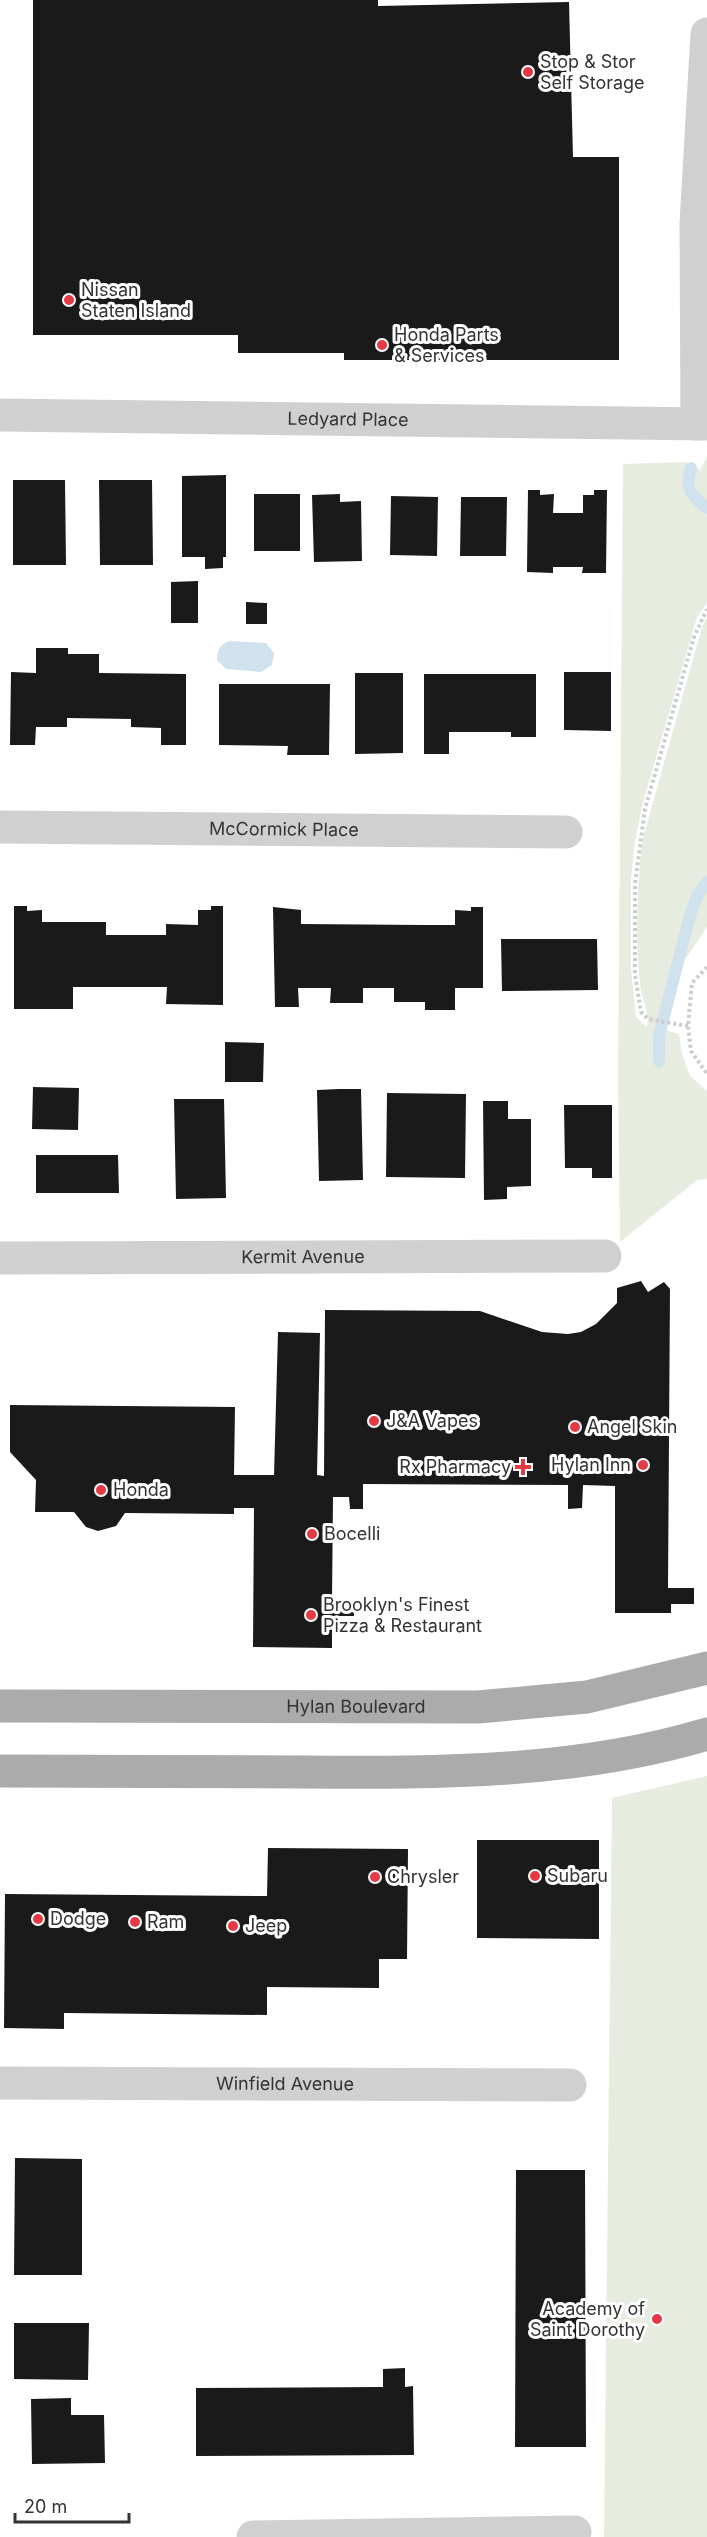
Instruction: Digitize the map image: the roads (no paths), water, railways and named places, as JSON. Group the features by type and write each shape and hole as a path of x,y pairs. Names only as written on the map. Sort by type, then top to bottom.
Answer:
{"main road":[{"name":"Hylan Boulevard","path":"0,1706 488,1707 586,1697 707,1668"},
{"path":"0,1771 391,1773 519,1768 583,1761 641,1751 707,1734"}],"street":[{"path":"702,424 696,224 707,34"},
{"name":"Ledyard Place","path":"0,415 702,424"},
{"name":"McCormick Place","path":"0,827 566,832"},
{"name":"Kermit Avenue","path":"0,1258 605,1256"},
{"name":"Winfield Avenue","path":"0,2083 570,2085"},
{"path":"253,2537 575,2532"}],"water":[{"path":"230,641 266,643 274,653 272,665 261,672 226,669 217,660 217,656 221,646"}],"waterway":[{"path":"691,468 688,481 690,491 707,508"},
{"path":"659,1061 659,1036 690,915 697,896 707,882"}],"place":[{"name":"Stop & Stor Self Storage","path":"528,72"},
{"name":"Nissan Staten Island","path":"69,300"},
{"name":"Honda Parts & Services","path":"382,345"},
{"name":"J&A Vapes","path":"374,1421"},
{"name":"Angel Skin","path":"575,1427"},
{"name":"Hylan Inn","path":"643,1465"},
{"name":"Rx Pharmacy","path":"523,1467"},
{"name":"Honda","path":"101,1490"},
{"name":"Bocelli","path":"312,1534"},
{"name":"Brooklyn's Finest Pizza & Restaurant","path":"311,1615"},
{"name":"Subaru","path":"535,1876"},
{"name":"Chrysler","path":"375,1877"},
{"name":"Dodge","path":"38,1919"},
{"name":"Ram","path":"135,1922"},
{"name":"Jeep","path":"233,1926"},
{"name":"Academy of Saint Dorothy","path":"657,2319"}]}
